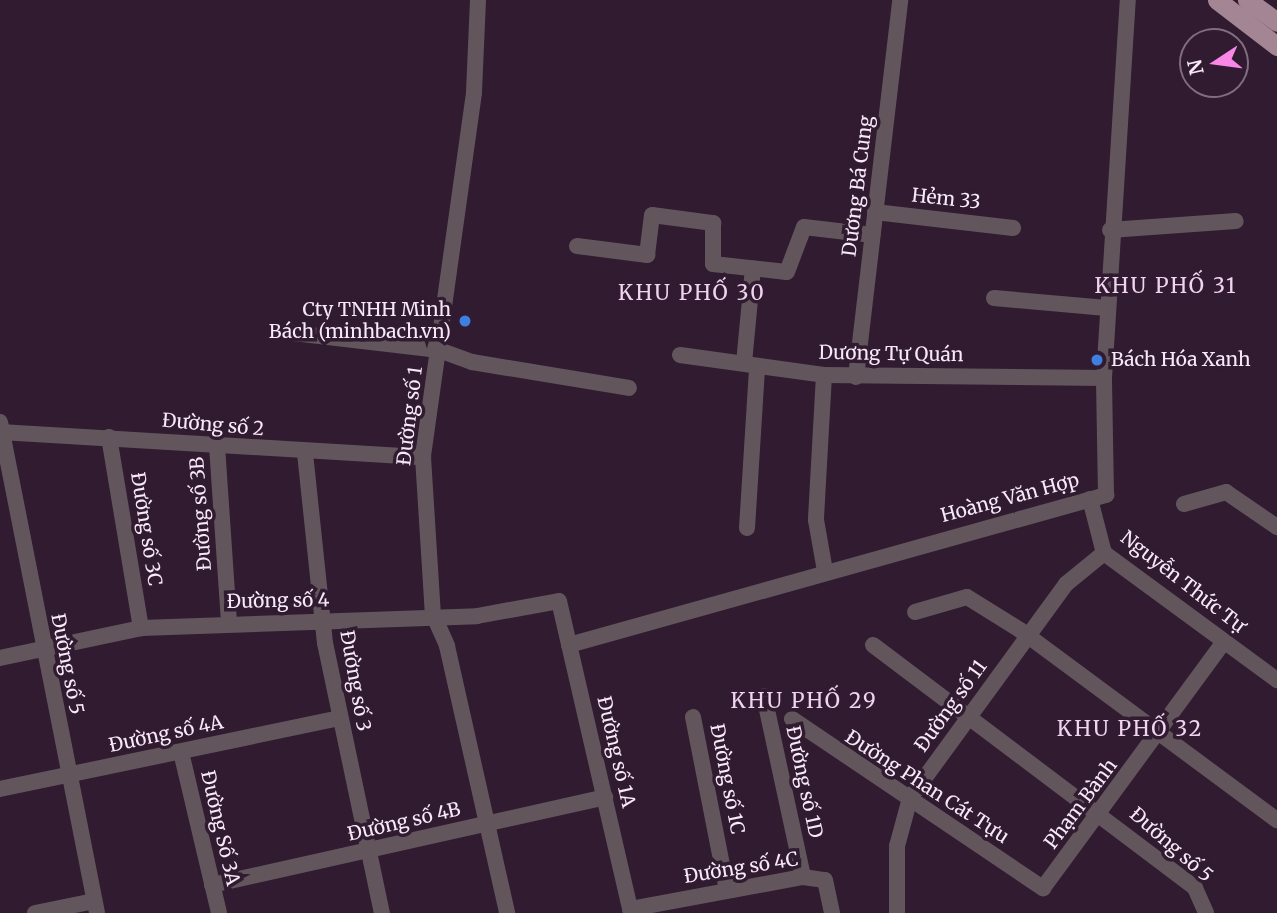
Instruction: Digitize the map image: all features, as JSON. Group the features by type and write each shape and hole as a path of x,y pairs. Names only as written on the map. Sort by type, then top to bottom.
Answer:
{"main road":[{"path":"1217,0 1277,46"},
{"path":"1247,0 1277,22"}],"street":[{"name":"Đường số 1","path":"478,0 474,93 423,457 433,614 447,646 507,913"},
{"name":"Dương Bá Cung","path":"856,377 900,0"},
{"name":"Hoàng Văn Hợp","path":"569,645 825,571 1106,495 1104,378 1110,230 1128,0"},
{"name":"Hẻm 33","path":"876,212 1013,228"},
{"path":"577,246 647,256 652,215 713,223 713,264 788,272 804,228 873,235"},
{"path":"1110,230 1236,221"},
{"path":"747,528 753,268"},
{"path":"995,298 1107,307"},
{"path":"285,332 439,350 472,362 629,388"},
{"name":"Dương Tự Quán","path":"680,355 856,377 1104,378"},
{"path":"824,375 816,520 825,571"},
{"name":"Đường số 2","path":"1,429 305,453 423,457"},
{"name":"Đường số 5","path":"1,429 67,776 96,907"},
{"name":"Đường số 3C","path":"109,438 141,628"},
{"name":"Đường số 3B","path":"217,446 229,622"},
{"name":"Đường số 3","path":"305,453 323,621 340,718 382,913"},
{"path":"1184,504 1226,492 1277,527"},
{"name":"Nguyễn Thức Tự","path":"1090,499 1104,553 1277,680"},
{"name":"Đường số 11","path":"897,913 897,846 911,798 1066,584 1104,553"},
{"path":"915,612 967,597 1028,636 1277,820"},
{"name":"Đường số 4","path":"0,658 141,628 433,614 477,616 559,601"},
{"name":"Đường số 1A","path":"559,601 631,911"},
{"name":"Phạm Bành","path":"1043,888 1160,734 1224,642"},
{"name":"Đường số 5","path":"873,645 1195,888 1206,913"},
{"name":"Đường số 1D","path":"764,696 803,877"},
{"name":"Đường số 1C","path":"693,717 727,891"},
{"name":"Đường số 4A","path":"0,789 340,718"},
{"name":"Đường Phan Cát Tựu","path":"792,719 824,744 911,798 1043,888"},
{"name":"Đường Số 3A","path":"181,752 219,913"},
{"name":"Đường số 4B","path":"212,885 605,797"},
{"name":"Đường số 4C","path":"631,911 803,877 825,880 832,913"},
{"path":"35,913 96,907"}],"place":[{"name":"Cty TNHH Minh Bách (minhbach.vn)","path":"465,321"},
{"name":"Bách Hóa Xanh","path":"1097,360"}],"district":[{"name":"KHU PHỐ 31","path":"1166,286"},
{"name":"KHU PHỐ 30","path":"692,293"},
{"name":"KHU PHỐ 29","path":"804,701"},
{"name":"KHU PHỐ 32","path":"1130,729"}]}
